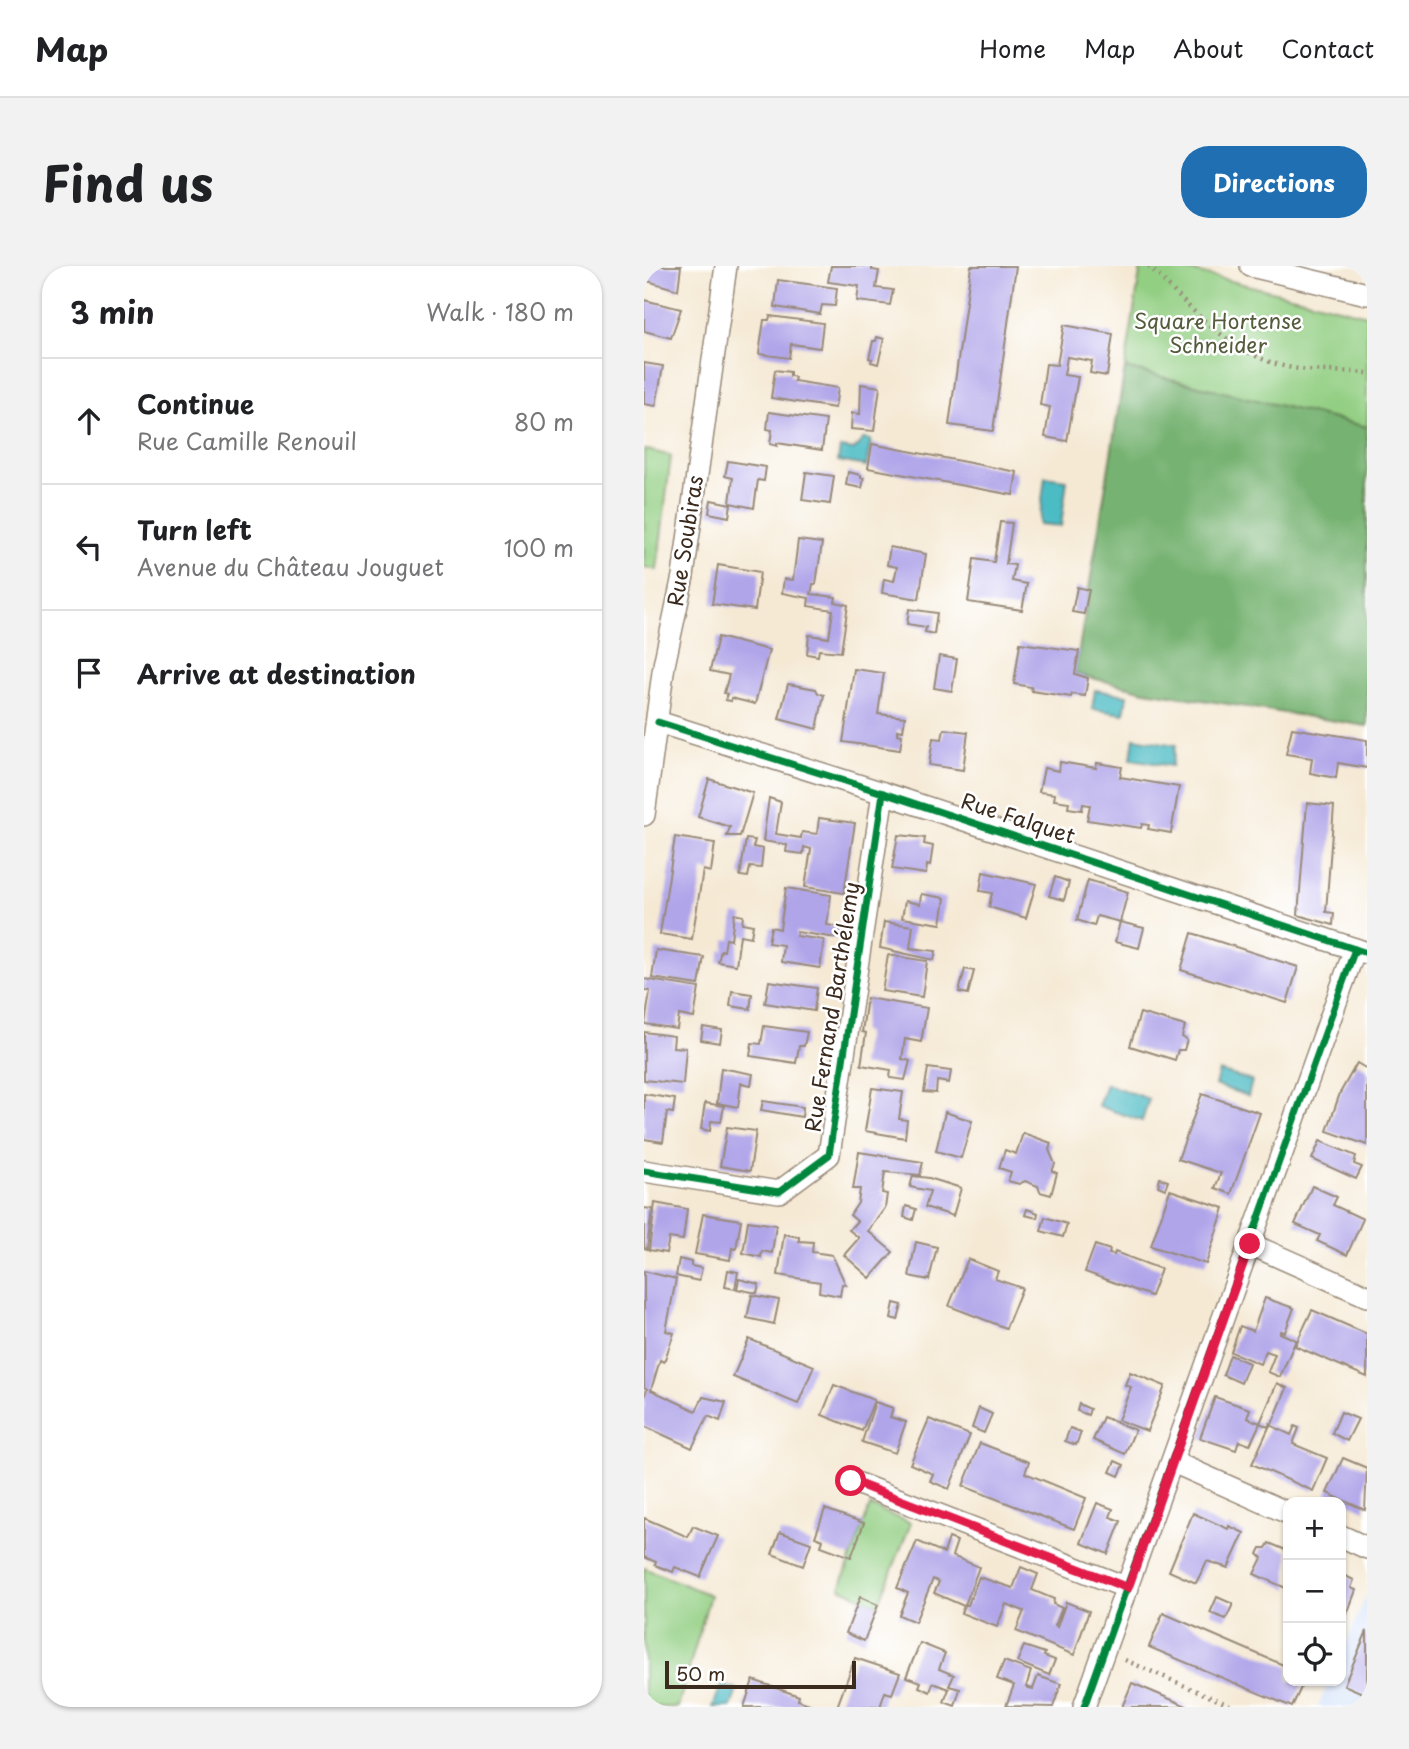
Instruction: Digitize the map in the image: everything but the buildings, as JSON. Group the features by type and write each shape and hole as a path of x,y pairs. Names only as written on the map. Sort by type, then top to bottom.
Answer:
{"street":[{"name":"Rue Soubiras","path":"644,815 664,665 683,576 726,266"},
{"path":"1251,266 1367,294"},
{"name":"Rue Falquet","path":"658,722 883,793 1361,951"},
{"name":"Rue Fernand Barthélemy","path":"644,1171 779,1192 829,1155 883,793"},
{"path":"1084,1707 1250,1244 1361,951"},
{"path":"1250,1244 1367,1296"},
{"path":"1173,1462 1283,1511"},
{"path":"851,1481 1128,1588"},
{"path":"1346,1538 1367,1548"}],"path":[{"path":"1149,266 1195,311 1244,351 1277,365 1367,373"},
{"path":"1105,1650 1234,1707"}],"shaded area":[{"path":"1367,1594 1367,1707 1318,1707 1327,1686 1346,1686 1346,1643"}],"green space":[{"name":"Square Hortense Schneider","path":"1141,266 1171,266 1367,315 1367,427 1125,368"},
{"path":"1125,368 1367,427 1367,726 1145,691 1075,674"},
{"path":"644,449 671,456 657,570 644,567"},
{"path":"870,1506 911,1523 878,1605 840,1588"},
{"path":"644,1568 710,1595 678,1707 644,1707"}],"water":[{"path":"863,439 871,440 866,466 838,461 840,448 854,450"},
{"path":"1045,477 1067,480 1061,526 1039,524"},
{"path":"1095,690 1127,695 1124,714 1092,709"},
{"path":"1134,738 1176,745 1172,766 1131,759"},
{"path":"1219,1071 1252,1081 1248,1096 1215,1085"},
{"path":"1106,1084 1149,1099 1142,1121 1098,1106"},
{"path":"721,1685 737,1690 731,1707 713,1707"}],"cycle path":[{"path":"658,722 883,793 1367,953"},
{"path":"644,1171 779,1192 829,1155 883,793"},
{"path":"1084,1707 1355,949"}],"route":[{"path":"851,1481 1128,1588 1250,1244"}]}
